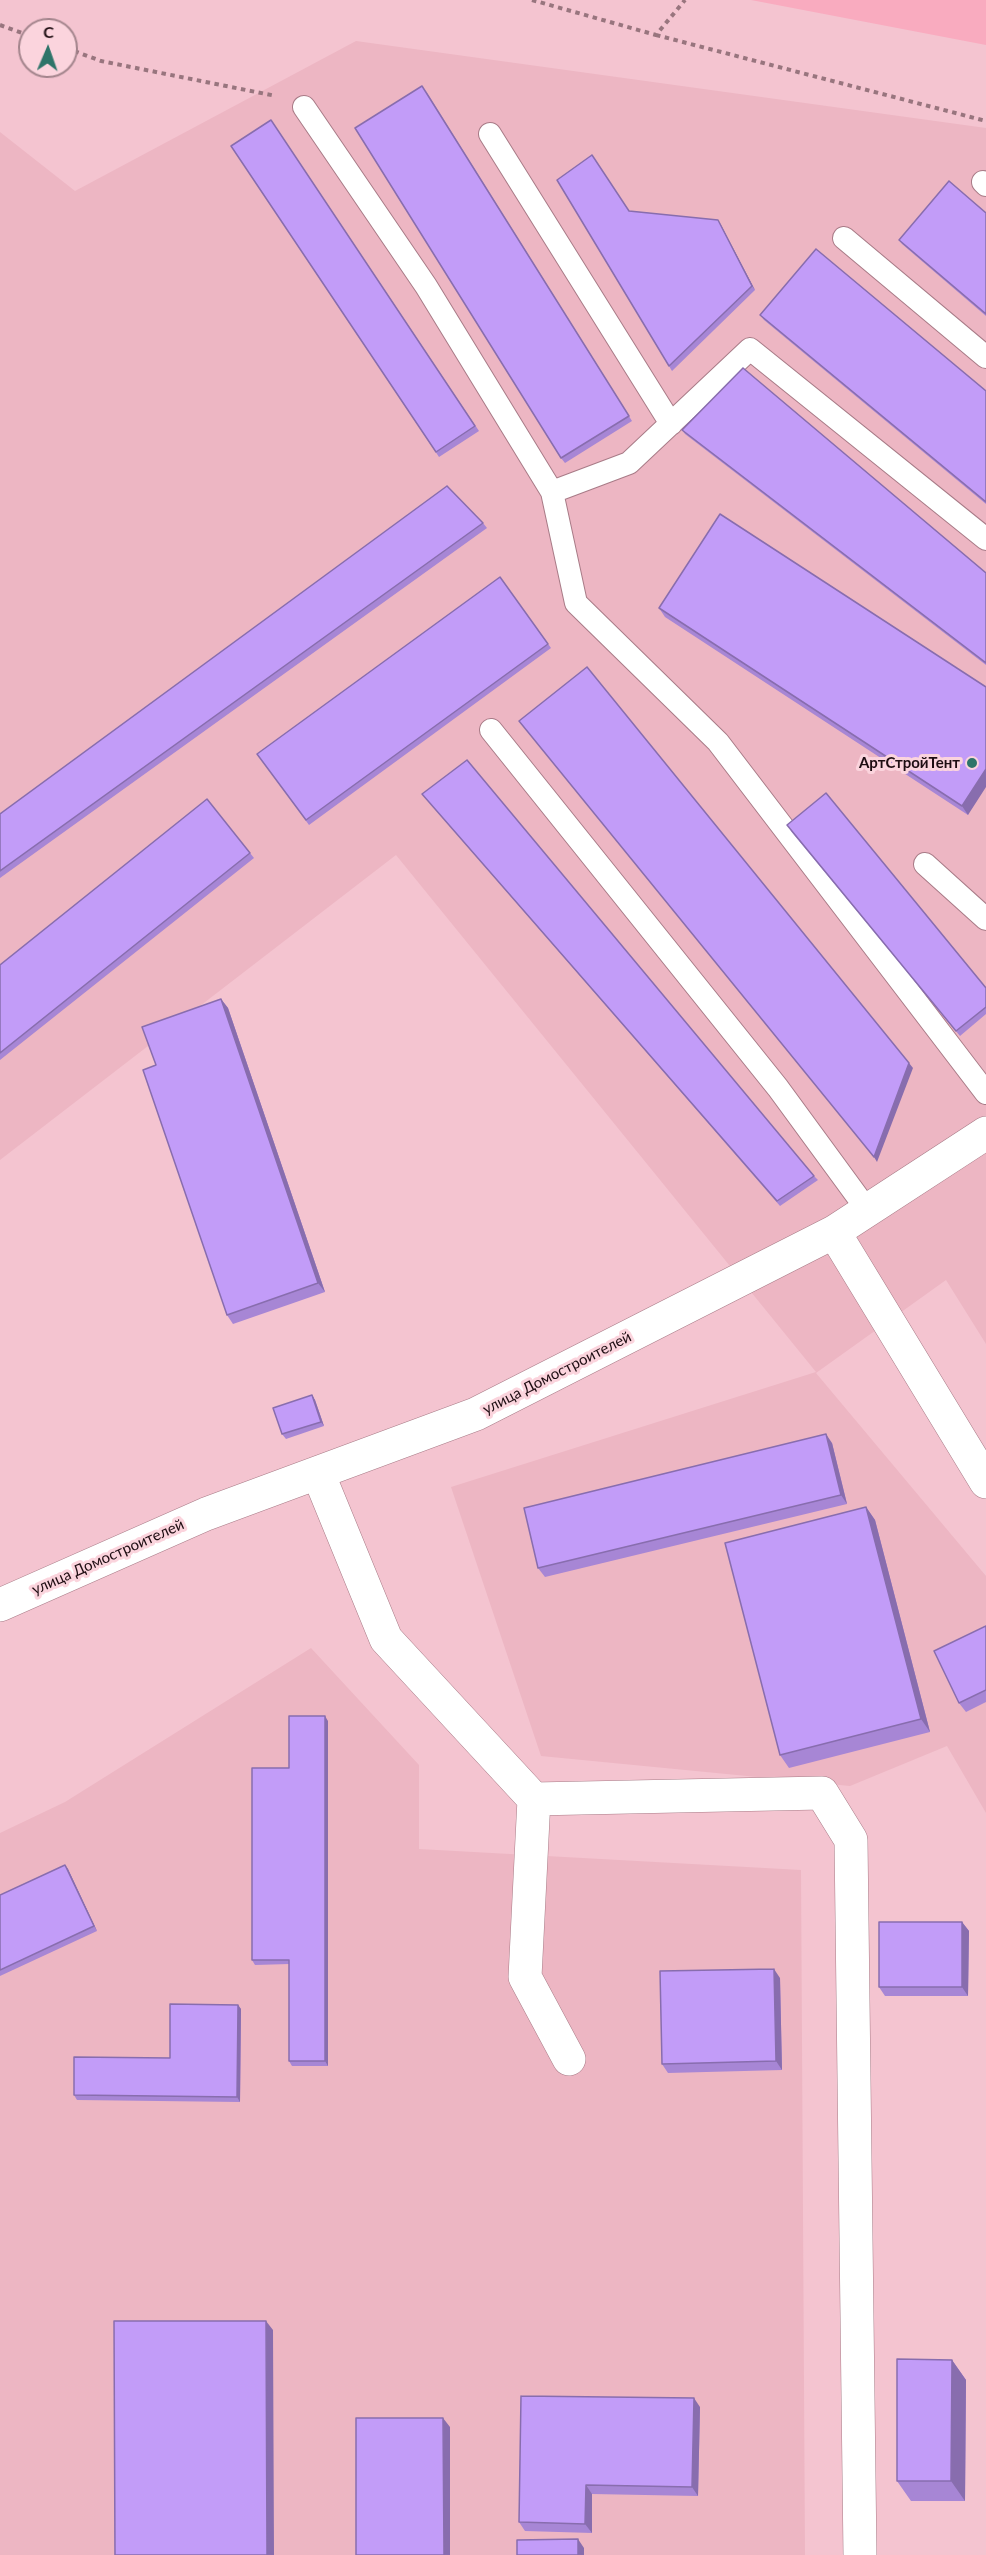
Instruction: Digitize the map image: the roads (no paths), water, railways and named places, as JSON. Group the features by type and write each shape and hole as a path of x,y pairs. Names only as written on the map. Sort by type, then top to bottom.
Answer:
{"street":[{"name":"улица Домостроителей","path":"0,1605 206,1514 476,1414 834,1232 986,1133"},
{"path":"834,1232 986,1482"},
{"path":"318,1473 387,1639 534,1799 525,1977 569,2059"},
{"path":"534,1799 822,1793 851,1840 860,2555"}],"lane":[{"path":"304,106 426,286 552,492 576,603 718,742 986,1093"},
{"path":"490,134 671,424"},
{"path":"844,238 986,357"},
{"path":"552,492 629,463 750,349 986,538"},
{"path":"491,730 778,1088 868,1211"},
{"path":"925,864 986,919"}],"place":[{"name":"АртСтройТент","path":"972,763"}]}
